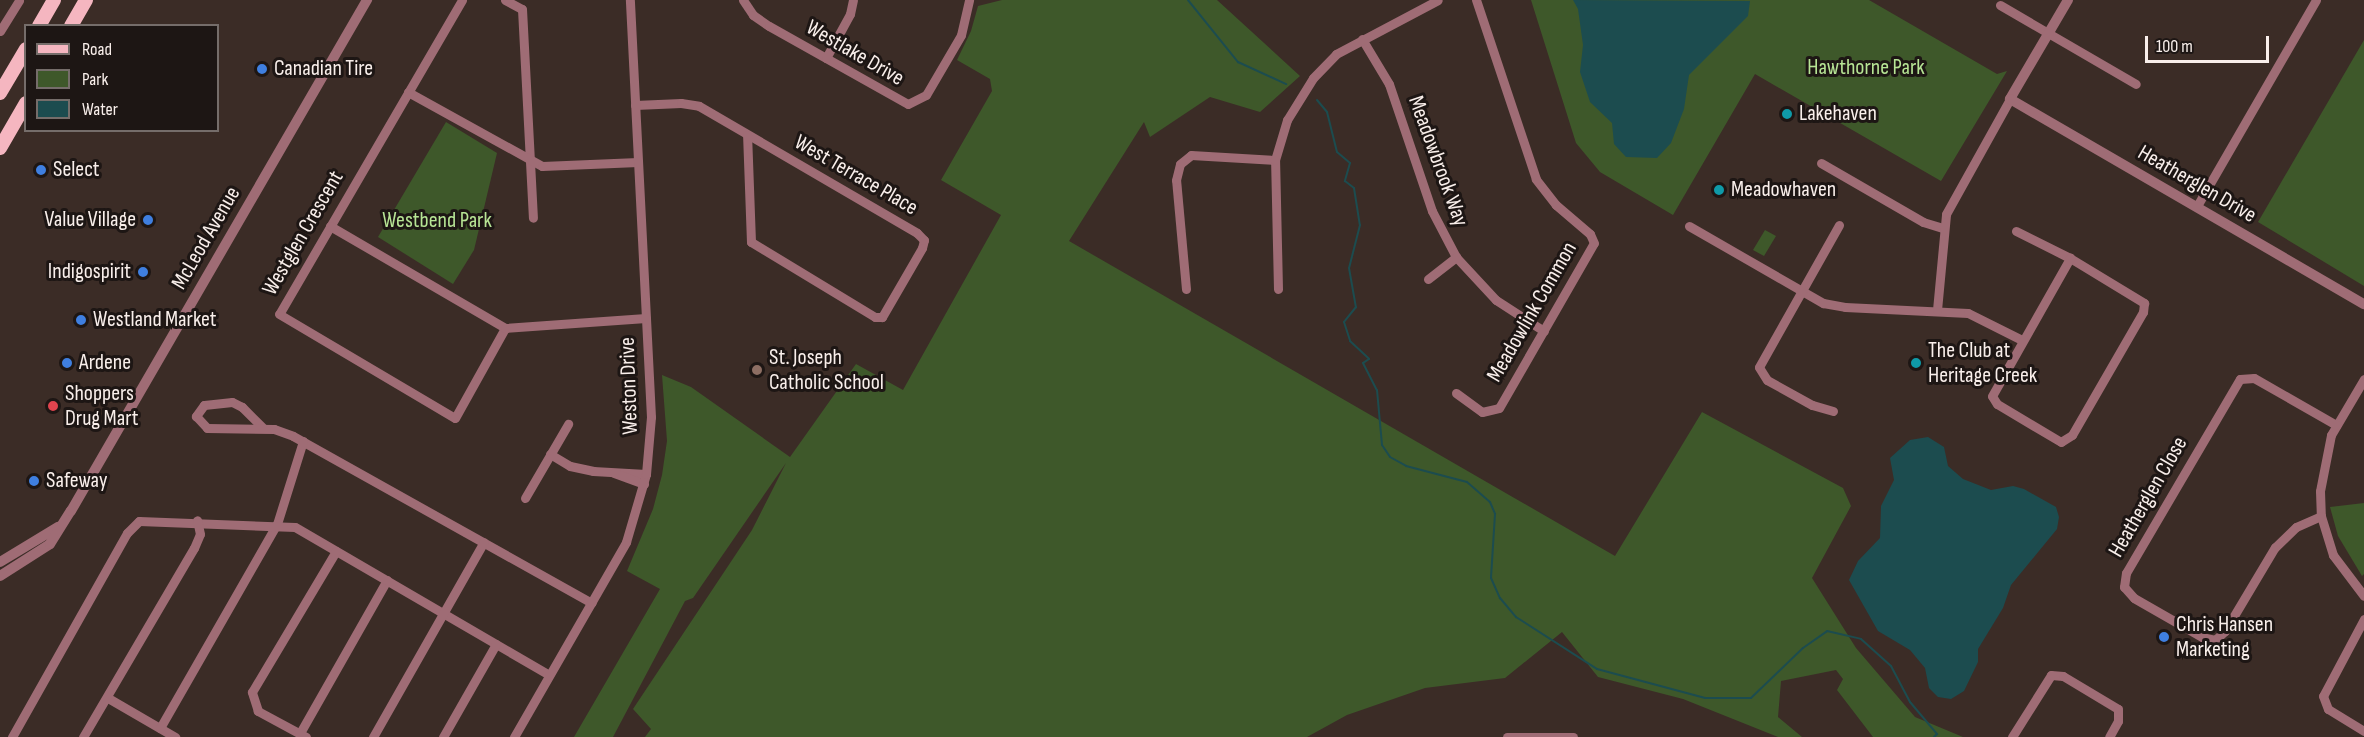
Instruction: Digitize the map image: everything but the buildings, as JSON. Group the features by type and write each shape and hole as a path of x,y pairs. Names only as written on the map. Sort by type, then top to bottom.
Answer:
{"main road":[{"path":"40,24 54,0"},
{"path":"72,24 86,0"},
{"path":"0,93 24,52"},
{"path":"0,148 24,106"}],"street":[{"path":"0,31 19,0"},
{"name":"McLeod Avenue","path":"0,576 35,556 50,543 367,0"},
{"name":"Westglen Crescent","path":"462,0 279,314 455,417 505,328"},
{"path":"506,0 522,9 533,218"},
{"name":"Weston Drive","path":"514,737 626,542 645,479 651,417 630,0"},
{"name":"Westlake Drive","path":"742,0 753,15 901,102 916,103 926,95 961,35 969,0"},
{"path":"826,58 842,32 853,0"},
{"path":"1278,289 1275,160 1287,120 1313,78 1336,54 1438,0"},
{"name":"Meadowlink Common","path":"1456,393 1482,412 1499,408 1591,250 1593,238 1556,205 1536,179 1476,0"},
{"path":"1937,310 1943,228 1979,154 2068,0"},
{"path":"2197,206 2316,0"},
{"path":"2000,5 2136,84"},
{"name":"Meadowbrook Way","path":"1362,39 1389,84 1432,211 1456,257 1496,300 1544,331"},
{"path":"408,92 530,162 542,166 638,162"},
{"name":"Heatherglen Drive","path":"2010,99 2364,304"},
{"name":"West Terrace Place","path":"635,105 689,103 747,135 924,240 882,316 875,317 752,242 747,135"},
{"path":"1185,289 1176,180 1180,164 1191,155 1275,160"},
{"path":"1821,163 1923,222 1943,228"},
{"path":"1833,411 1812,405 1759,372 1761,360 1839,225"},
{"path":"330,226 505,328 646,318"},
{"path":"1689,226 1801,291 1838,307 1937,310 1975,315 2022,340"},
{"path":"2016,231 2070,258 2136,295 2144,308 2066,442 1993,400 1994,388 2070,258"},
{"path":"1428,279 1456,257"},
{"name":"Heatherglen Close","path":"2321,516 2296,527 2275,547 2225,631 2215,640 2202,637 2134,598 2124,586 2126,573 2237,381 2254,378 2336,425"},
{"path":"2364,379 2336,425 2322,468 2321,516 2338,565 2364,596"},
{"path":"263,428 242,407 232,402 204,405 196,416 207,428 263,428 303,441 592,603"},
{"path":"525,498 568,424"},
{"path":"160,728 277,524 303,441"},
{"path":"550,454 570,466 645,479"},
{"path":"83,737 108,698 194,548 200,534 197,520"},
{"path":"12,737 127,533 139,521 197,520 295,527 549,675"},
{"name":"McLeod Avenue","path":"0,562 61,525"},
{"path":"373,737 442,612 484,542"},
{"path":"336,551 252,692 258,711 303,735 387,580"},
{"path":"2364,620 2323,696 2331,712 2364,731"},
{"path":"443,737 496,644"},
{"path":"2012,737 2051,675 2063,676 2118,709 2118,722 2109,737"},
{"path":"108,698 175,737"},
{"path":"1514,737 1573,737"}],"green space":[{"path":"1002,0 1217,0 1300,76 1260,112 1210,97 1150,137 1144,122 1069,241 1615,556 1702,412 1843,488 1851,506 1812,578 1856,648 1915,717 1963,737 1873,737 1837,690 1843,679 1836,670 1781,681 1778,717 1802,737 1778,737 1683,699 1598,677 1562,632 1505,678 1425,688 1347,715 1307,737 645,737 651,729 633,709 752,530 786,463 693,598 685,601 613,737 574,737 660,589 627,571 653,509 662,475 667,441 662,375 691,387 790,457 856,364 903,390 1001,215 941,180 992,91 990,79 957,60 971,31 978,6"},
{"name":"Hawthorne Park","path":"1531,0 1869,0 1997,74 2007,71 1941,181 1755,74 1673,215 1600,172 1576,143"},
{"path":"2364,40 2364,286 2258,222"},
{"name":"Westbend Park","path":"446,122 497,153 474,250 453,284 378,237"},
{"path":"1765,230 1776,236 1764,256 1753,250"},
{"path":"2364,503 2364,574 2362,576 2338,536 2330,507"}],"water":[{"path":"1573,0 1750,1 1748,16 1689,75 1684,109 1671,143 1657,158 1626,157 1614,144 1612,123 1590,102 1580,72 1583,45 1578,9"},
{"path":"1928,437 1944,447 1948,466 1963,479 1991,490 2013,486 2024,489 2056,507 2059,517 2057,529 2011,585 2003,608 1978,649 1978,662 1964,691 1951,699 1938,697 1929,688 1925,668 1910,650 1878,631 1849,580 1858,561 1880,538 1881,506 1894,480 1890,458 1910,440"}],"waterway":[{"path":"1188,0 1238,62 1286,84"},
{"path":"1317,100 1327,112 1337,152 1350,163 1345,181 1354,188 1360,225 1349,268 1356,307 1344,322 1350,341 1369,359 1363,363 1377,390 1382,445 1390,457 1406,466 1467,482 1490,502 1495,514 1491,578 1500,598 1516,617 1597,669 1705,698 1751,698 1803,648 1827,631 1861,639 1891,666 1910,702 1937,734 1934,737"}],"place":[{"name":"Canadian Tire","path":"262,69"},
{"name":"Lakehaven","path":"1787,114"},
{"name":"Select","path":"41,170"},
{"name":"Meadowhaven","path":"1719,190"},
{"name":"Value Village","path":"148,220"},
{"name":"Indigospirit","path":"143,272"},
{"name":"Westland Market","path":"81,320"},
{"name":"Ardene","path":"67,363"},
{"name":"The Club at Heritage Creek","path":"1916,363"},
{"name":"St. Joseph Catholic School","path":"757,370"},
{"name":"Shoppers Drug Mart","path":"53,406"},
{"name":"Safeway","path":"34,481"},
{"name":"Chris Hansen Marketing","path":"2164,637"}]}
